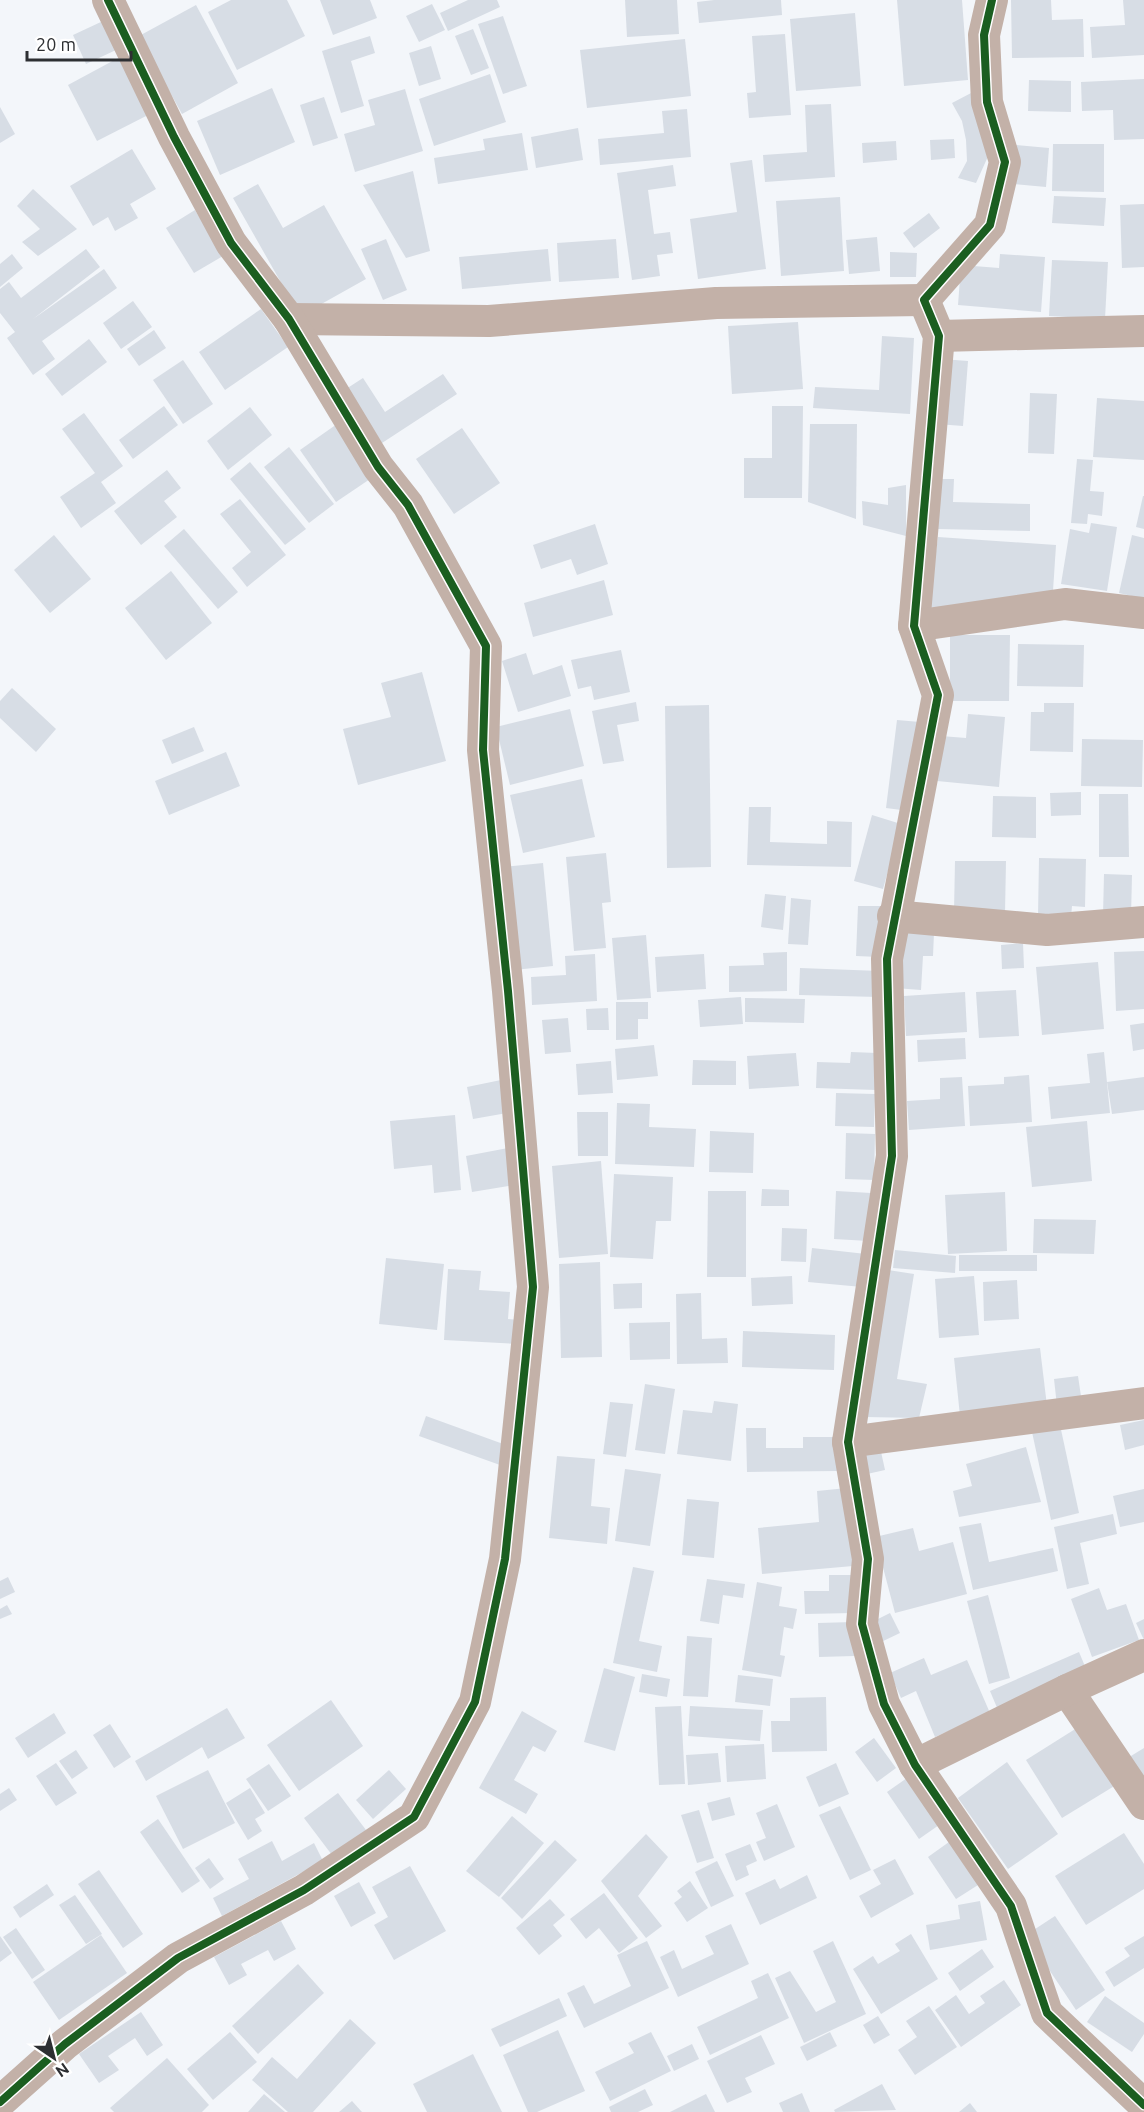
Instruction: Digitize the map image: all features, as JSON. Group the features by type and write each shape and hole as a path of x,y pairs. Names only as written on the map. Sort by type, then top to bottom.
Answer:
{"street":[{"path":"0,2102 65,2044 178,1958 304,1890 414,1817 475,1702 504,1559 533,1287 508,991 483,750 486,646 408,506 378,467 289,319 231,243 164,117 108,0"},
{"path":"289,319 489,321 716,303 924,300 990,225 1005,162 987,102 984,35 992,0"},
{"path":"924,300 939,336 914,626 938,696 893,916 887,959 892,1156 848,1442 868,1559 862,1623 884,1704 915,1765 1011,1906 1047,2013 1144,2105"},
{"path":"939,336 1144,331"},
{"path":"914,626 1065,604 1144,613"},
{"path":"893,916 1047,930 1144,922"},
{"path":"848,1442 1144,1403"},
{"path":"915,1765 1144,1655"},
{"path":"1067,1690 1144,1804"}],"building":[{"path":"231,0 287,0 305,36 237,70 208,12"},
{"path":"320,0 370,0 377,18 333,35"},
{"path":"468,0 497,0 500,7 448,31 440,13"},
{"path":"625,0 677,0 679,34 627,37"},
{"path":"781,0 782,15 699,23 697,2"},
{"path":"897,0 962,0 968,80 904,86"},
{"path":"1011,0 1051,0 1052,20 1083,19 1084,57 1012,58"},
{"path":"1123,0 1144,0 1144,55 1092,58 1090,27 1125,25"},
{"path":"432,4 445,30 419,42 406,16"},
{"path":"196,5 238,83 182,114 139,36"},
{"path":"855,13 861,86 796,91 790,19"},
{"path":"503,16 527,86 503,94 478,24"},
{"path":"103,21 116,50 86,64 73,35"},
{"path":"473,29 489,68 471,75 455,36"},
{"path":"785,34 791,115 749,118 747,93 756,92 752,36"},
{"path":"370,36 375,53 351,61 364,106 341,113 322,51"},
{"path":"685,39 691,96 587,108 580,50"},
{"path":"431,46 441,79 419,86 409,53"},
{"path":"120,57 150,114 97,141 68,85"},
{"path":"490,74 506,122 434,146 419,99"},
{"path":"1144,79 1144,139 1114,140 1113,110 1082,111 1081,82"},
{"path":"1029,80 1071,81 1071,112 1028,111"},
{"path":"272,88 295,142 220,175 197,121"},
{"path":"405,89 423,151 355,172 344,134 375,125 368,100"},
{"path":"973,92 990,152 976,183 958,178 967,161 966,140 962,121 952,103"},
{"path":"324,97 338,138 313,146 300,105"},
{"path":"831,104 835,177 765,182 763,155 807,152 805,105"},
{"path":"0,107 15,134 0,143"},
{"path":"687,109 691,157 600,165 598,139 664,133 662,111"},
{"path":"578,128 583,160 536,168 531,137"},
{"path":"522,133 528,170 438,184 434,158 485,150 483,139"},
{"path":"954,139 955,158 931,160 930,140"},
{"path":"896,141 897,160 863,163 862,143"},
{"path":"1053,144 1104,144 1104,192 1052,191"},
{"path":"1016,145 1049,148 1046,187 1012,184"},
{"path":"132,149 156,189 130,204 138,218 115,231 108,217 93,226 70,186"},
{"path":"752,160 766,269 698,279 690,219 737,212 730,163"},
{"path":"673,165 676,186 648,190 654,234 670,232 673,253 657,255 660,276 632,280 617,173"},
{"path":"413,171 430,251 406,258 363,185"},
{"path":"258,184 283,228 324,205 366,279 300,316 233,198"},
{"path":"33,189 77,229 38,256 22,242 40,229 17,206"},
{"path":"1054,196 1106,198 1104,226 1052,223"},
{"path":"840,197 844,271 781,276 776,201"},
{"path":"1144,204 1144,267 1122,268 1120,205"},
{"path":"195,210 223,256 194,273 166,228"},
{"path":"929,213 940,228 914,248 903,233"},
{"path":"877,237 880,271 849,274 846,240"},
{"path":"386,239 407,290 383,300 361,249"},
{"path":"616,239 619,278 559,282 557,243"},
{"path":"86,249 100,267 33,319 104,269 117,288 42,341 55,359 33,375 7,338 15,332 0,313 0,289 9,282 21,298"},
{"path":"548,249 551,281 462,289 459,257"},
{"path":"890,252 917,253 916,277 890,277"},
{"path":"12,254 23,268 0,287 0,264"},
{"path":"1000,254 1045,257 1041,312 958,305 961,265 999,268"},
{"path":"1052,260 1108,262 1105,319 1049,316"},
{"path":"133,301 152,327 121,349 103,323"},
{"path":"261,309 288,347 225,390 199,352"},
{"path":"798,322 803,389 732,394 728,326"},
{"path":"154,330 166,348 139,366 127,349"},
{"path":"882,336 914,338 910,414 813,408 815,387 879,390"},
{"path":"89,339 107,362 62,396 45,374"},
{"path":"942,359 968,361 963,426 937,424"},
{"path":"183,360 213,404 183,424 153,380"},
{"path":"443,374 457,394 382,443 346,389 363,378 385,412"},
{"path":"1030,393 1057,394 1054,454 1028,453"},
{"path":"1097,398 1144,401 1144,460 1093,457"},
{"path":"164,406 178,425 133,459 119,440"},
{"path":"772,406 803,406 802,498 744,498 744,458 772,458"},
{"path":"250,407 272,435 228,470 207,441"},
{"path":"84,413 123,466 101,482 116,503 81,528 60,497 95,473 62,429"},
{"path":"337,424 373,477 336,502 300,450"},
{"path":"810,424 857,424 856,519 808,502"},
{"path":"462,428 500,483 454,514 416,459"},
{"path":"289,447 334,504 309,523 264,467"},
{"path":"1077,459 1093,460 1090,491 1104,492 1102,516 1088,514 1087,524 1071,523"},
{"path":"250,462 306,529 285,545 230,479"},
{"path":"167,470 181,488 164,501 177,517 141,545 114,511"},
{"path":"939,479 954,479 953,502 1030,504 1030,531 938,529"},
{"path":"906,485 906,536 863,525 862,501 888,505 888,488"},
{"path":"1144,496 1144,529 1136,527"},
{"path":"240,499 286,555 247,587 232,568 251,552 220,514"},
{"path":"1091,523 1117,527 1107,591 1061,584 1070,529 1089,533"},
{"path":"595,524 608,564 577,575 571,559 541,569 533,545"},
{"path":"184,529 238,592 218,609 164,546"},
{"path":"54,535 91,579 50,613 14,570"},
{"path":"1132,535 1144,538 1144,599 1119,593"},
{"path":"938,537 1056,545 1053,591 928,610"},
{"path":"171,571 212,623 166,660 125,608"},
{"path":"604,580 613,615 533,637 524,603"},
{"path":"950,635 1010,635 1009,701 950,701"},
{"path":"1018,644 1084,645 1083,687 1017,686"},
{"path":"621,650 630,692 594,700 591,686 578,689 571,660"},
{"path":"526,653 533,675 562,665 571,696 518,712 502,661"},
{"path":"422,672 446,761 358,785 343,729 391,717 381,683"},
{"path":"12,688 56,729 36,752 0,718 0,701"},
{"path":"636,702 639,721 617,725 624,761 603,764 592,711"},
{"path":"1044,703 1074,703 1073,752 1030,751 1031,712 1044,712"},
{"path":"709,705 711,867 667,868 665,706"},
{"path":"570,709 584,766 510,785 496,727"},
{"path":"968,714 1005,717 999,787 937,781 941,736 966,738"},
{"path":"897,720 920,722 909,811 886,808"},
{"path":"194,727 204,751 172,764 162,740"},
{"path":"1082,739 1143,740 1142,787 1081,786"},
{"path":"226,752 240,786 169,815 155,781"},
{"path":"582,779 595,837 523,853 510,795"},
{"path":"1081,792 1081,815 1051,816 1050,793"},
{"path":"1099,794 1128,794 1129,857 1099,857"},
{"path":"993,796 1036,797 1036,838 992,837"},
{"path":"749,807 771,807 770,842 827,844 827,821 852,822 851,867 747,865"},
{"path":"872,815 901,824 883,889 854,881"},
{"path":"606,853 611,902 602,903 606,948 574,951 566,857"},
{"path":"1039,858 1086,859 1085,907 1072,906 1071,917 1038,916"},
{"path":"955,861 1006,861 1005,913 954,912"},
{"path":"543,863 553,966 514,970 504,867"},
{"path":"1104,874 1132,875 1131,917 1103,916"},
{"path":"765,894 786,896 783,930 761,927"},
{"path":"791,898 811,900 808,945 788,944"},
{"path":"858,906 881,906 879,957 856,956"},
{"path":"898,931 934,933 933,956 923,956 921,990 895,988"},
{"path":"646,935 651,998 617,1000 612,938"},
{"path":"1023,943 1024,968 1002,969 1001,945"},
{"path":"1144,951 1144,1009 1116,1011 1114,952"},
{"path":"787,952 787,991 729,992 729,966 764,965 763,953"},
{"path":"595,954 597,1001 532,1005 531,977 566,975 565,956"},
{"path":"704,954 706,989 657,992 655,957"},
{"path":"1098,962 1104,1029 1042,1035 1036,967"},
{"path":"800,968 880,971 879,997 799,995"},
{"path":"1016,990 1019,1036 979,1038 976,992"},
{"path":"965,992 967,1032 906,1036 904,996"},
{"path":"741,997 743,1024 700,1027 698,1000"},
{"path":"745,998 805,999 804,1023 745,1022"},
{"path":"616,1002 648,1002 648,1019 638,1019 638,1039 616,1040"},
{"path":"608,1008 609,1030 587,1030 586,1009"},
{"path":"568,1018 571,1052 545,1054 542,1020"},
{"path":"1144,1023 1144,1049 1133,1051 1130,1025"},
{"path":"965,1038 966,1059 918,1062 917,1040"},
{"path":"654,1045 658,1076 617,1080 615,1049"},
{"path":"851,1052 877,1053 876,1090 816,1088 817,1062 850,1063"},
{"path":"1104,1052 1110,1113 1051,1119 1048,1087 1090,1083 1087,1054"},
{"path":"796,1053 799,1086 749,1089 747,1056"},
{"path":"693,1060 736,1061 736,1085 692,1085"},
{"path":"611,1061 613,1093 578,1095 576,1064"},
{"path":"1029,1075 1032,1122 970,1126 968,1086 1004,1084 1004,1077"},
{"path":"962,1077 965,1126 909,1130 907,1101 940,1099 940,1078"},
{"path":"1144,1077 1144,1110 1112,1114 1107,1082"},
{"path":"501,1080 507,1113 473,1119 467,1087"},
{"path":"836,1093 875,1094 874,1127 835,1126"},
{"path":"617,1103 650,1104 649,1127 696,1129 694,1167 615,1164"},
{"path":"577,1112 608,1112 608,1156 578,1156"},
{"path":"455,1115 461,1190 434,1193 432,1165 394,1169 390,1121"},
{"path":"1087,1121 1092,1181 1032,1187 1026,1127"},
{"path":"710,1131 754,1133 753,1173 709,1172"},
{"path":"846,1133 875,1134 874,1180 845,1179"},
{"path":"508,1148 515,1185 472,1192 466,1156"},
{"path":"601,1161 608,1254 559,1258 552,1166"},
{"path":"614,1174 673,1177 671,1221 656,1221 653,1259 610,1257"},
{"path":"762,1189 789,1190 789,1206 761,1206"},
{"path":"708,1191 746,1191 746,1277 707,1277"},
{"path":"836,1191 871,1193 869,1241 834,1239"},
{"path":"1005,1192 1007,1251 948,1254 945,1195"},
{"path":"1034,1219 1096,1220 1094,1254 1033,1253"},
{"path":"782,1228 807,1229 806,1262 781,1261"},
{"path":"812,1248 866,1254 862,1287 808,1282"},
{"path":"895,1250 956,1256 955,1273 893,1268"},
{"path":"959,1255 1037,1255 1037,1271 959,1271"},
{"path":"386,1258 444,1264 437,1330 379,1324"},
{"path":"600,1262 602,1357 561,1358 559,1264"},
{"path":"448,1269 481,1271 479,1290 510,1292 508,1319 519,1320 518,1344 444,1340"},
{"path":"888,1270 914,1274 897,1379 927,1384 919,1418 865,1417"},
{"path":"792,1276 793,1304 752,1306 751,1278"},
{"path":"974,1276 979,1335 939,1338 935,1279"},
{"path":"1017,1280 1019,1319 984,1321 983,1282"},
{"path":"642,1283 642,1308 614,1309 613,1284"},
{"path":"701,1293 702,1339 727,1338 728,1363 677,1364 676,1294"},
{"path":"670,1322 670,1359 630,1360 629,1323"},
{"path":"743,1331 835,1335 834,1370 742,1367"},
{"path":"1040,1348 1047,1406 960,1416 954,1358"},
{"path":"1078,1376 1082,1403 1057,1406 1054,1379"},
{"path":"645,1384 675,1389 665,1454 635,1450"},
{"path":"714,1401 738,1404 731,1461 677,1454 683,1410 712,1413"},
{"path":"610,1402 633,1404 626,1457 603,1454"},
{"path":"426,1416 506,1445 500,1465 419,1436"},
{"path":"1144,1420 1144,1445 1125,1450 1120,1425"},
{"path":"1060,1425 1079,1513 1051,1520 1032,1432"},
{"path":"746,1428 766,1428 766,1448 803,1448 803,1437 838,1437 838,1471 747,1472"},
{"path":"880,1447 885,1470 867,1474 863,1450"},
{"path":"1026,1447 1041,1502 959,1517 953,1491 972,1486 966,1464"},
{"path":"557,1456 595,1459 591,1506 610,1508 607,1544 549,1538"},
{"path":"625,1469 661,1474 650,1546 615,1541"},
{"path":"847,1488 853,1566 762,1574 758,1528 819,1522 817,1491"},
{"path":"1144,1489 1144,1522 1120,1527 1113,1496"},
{"path":"687,1499 719,1502 714,1558 682,1555"},
{"path":"1113,1514 1117,1534 1080,1543 1089,1584 1067,1589 1054,1527"},
{"path":"981,1523 989,1562 1053,1548 1058,1571 973,1590 959,1527"},
{"path":"913,1528 919,1551 953,1542 967,1594 895,1613 875,1537"},
{"path":"633,1567 654,1571 639,1641 662,1646 657,1672 613,1663"},
{"path":"829,1575 852,1575 853,1613 805,1614 804,1591 829,1591"},
{"path":"8,1577 15,1592 0,1599 0,1581"},
{"path":"707,1579 745,1584 743,1598 723,1595 719,1624 700,1621"},
{"path":"757,1582 782,1587 779,1606 797,1609 793,1629 784,1627 780,1655 785,1656 781,1677 742,1670"},
{"path":"1099,1588 1107,1610 1126,1604 1139,1640 1092,1657 1071,1599"},
{"path":"988,1595 1010,1678 989,1684 967,1601"},
{"path":"7,1605 12,1614 0,1619 0,1609"},
{"path":"890,1613 900,1633 879,1643 870,1623"},
{"path":"1144,1619 1144,1640 1136,1623"},
{"path":"853,1622 854,1656 819,1657 818,1623"},
{"path":"687,1636 712,1638 708,1697 683,1696"},
{"path":"1079,1652 1087,1671 998,1710 990,1691"},
{"path":"924,1658 931,1675 967,1660 990,1713 935,1737 916,1691 901,1698 890,1673"},
{"path":"604,1668 635,1677 615,1751 584,1742"},
{"path":"642,1674 670,1679 667,1697 639,1692"},
{"path":"738,1675 773,1679 770,1706 735,1702"},
{"path":"826,1697 827,1751 772,1752 771,1721 790,1721 790,1698"},
{"path":"331,1700 363,1746 299,1791 267,1745"},
{"path":"681,1706 685,1784 659,1785 655,1707"},
{"path":"690,1706 763,1710 760,1741 688,1736"},
{"path":"227,1708 245,1738 208,1759 202,1747 146,1781 135,1761"},
{"path":"522,1711 557,1731 545,1752 533,1746 514,1780 538,1794 526,1814 479,1788"},
{"path":"54,1713 66,1733 28,1758 15,1738"},
{"path":"110,1724 131,1757 114,1768 93,1735"},
{"path":"1080,1726 1116,1785 1062,1818 1026,1760"},
{"path":"874,1738 896,1768 877,1782 855,1752"},
{"path":"764,1744 766,1779 727,1782 725,1746"},
{"path":"1144,1748 1144,1788 1126,1759"},
{"path":"76,1750 88,1768 72,1779 59,1761"},
{"path":"718,1753 721,1782 688,1785 686,1755"},
{"path":"1007,1762 1058,1834 1008,1869 958,1798"},
{"path":"56,1763 77,1793 56,1806 36,1776"},
{"path":"836,1763 849,1794 819,1807 806,1777"},
{"path":"269,1764 291,1796 268,1811 246,1779"},
{"path":"208,1770 235,1823 183,1849 156,1796"},
{"path":"389,1770 406,1789 373,1819 356,1800"},
{"path":"907,1778 939,1825 919,1839 887,1792"},
{"path":"9,1788 17,1800 0,1811 0,1794"},
{"path":"250,1788 265,1813 255,1819 262,1831 248,1840 226,1803"},
{"path":"338,1793 366,1830 332,1855 304,1818"},
{"path":"730,1797 735,1815 712,1821 707,1803"},
{"path":"777,1804 795,1847 764,1861 756,1842 766,1838 756,1813"},
{"path":"840,1806 871,1870 850,1880 819,1815"},
{"path":"699,1810 714,1858 697,1863 681,1815"},
{"path":"512,1816 544,1843 499,1897 466,1871"},
{"path":"158,1819 200,1881 182,1893 140,1832"},
{"path":"1124,1833 1144,1864 1144,1889 1086,1925 1055,1876"},
{"path":"646,1834 668,1857 638,1896 662,1926 646,1938 601,1881"},
{"path":"555,1840 577,1860 522,1919 501,1898"},
{"path":"272,1841 282,1861 314,1843 323,1861 222,1916 213,1898 249,1879 238,1859"},
{"path":"949,1842 978,1885 956,1899 928,1857"},
{"path":"750,1844 757,1861 746,1866 749,1875 736,1881 725,1854"},
{"path":"209,1858 224,1879 210,1889 195,1868"},
{"path":"895,1859 914,1894 871,1918 859,1896 881,1884 873,1870"},
{"path":"717,1861 734,1896 711,1907 695,1872"},
{"path":"410,1866 446,1931 394,1960 374,1925 388,1917 372,1887"},
{"path":"99,1870 143,1934 123,1948 78,1884"},
{"path":"807,1875 817,1898 760,1925 745,1893 775,1879 780,1889"},
{"path":"690,1881 708,1908 687,1922 674,1903 682,1897 677,1891"},
{"path":"359,1882 376,1913 351,1927 334,1896"},
{"path":"47,1884 54,1895 20,1918 13,1907"},
{"path":"604,1893 638,1938 619,1953 599,1928 586,1939 570,1919"},
{"path":"75,1895 102,1934 86,1944 59,1905"},
{"path":"550,1899 565,1915 553,1925 562,1936 539,1955 516,1928"},
{"path":"980,1901 987,1940 930,1950 926,1925 960,1919 958,1905"},
{"path":"1055,1916 1105,1990 1076,2010 1026,1935"},
{"path":"281,1921 296,1949 274,1961 268,1950 241,1964 247,1975 229,1985 214,1957"},
{"path":"731,1924 749,1964 678,1997 660,1957 674,1950 682,1969 714,1954 705,1936"},
{"path":"16,1928 45,1970 32,1979 3,1937"},
{"path":"911,1934 938,1979 881,2014 853,1969 873,1956 878,1964 900,1951 895,1944"},
{"path":"101,1935 127,1973 59,2020 33,1982"},
{"path":"0,1936 12,1953 0,1962"},
{"path":"1144,1936 1144,1968 1114,1987 1105,1972 1130,1956 1124,1948"},
{"path":"647,1941 669,1988 584,2028 567,1993 584,1985 594,2004 631,1986 617,1955"},
{"path":"833,1941 866,2014 804,2043 775,1978 790,1971 816,2012 836,2002 813,1951"},
{"path":"982,1949 994,1967 960,1991 948,1973"},
{"path":"298,1964 324,1993 258,2054 232,2026"},
{"path":"768,1973 789,2018 710,2055 697,2027 758,1998 751,1981"},
{"path":"1004,1980 1021,2005 961,2047 935,2010 956,1995 969,2014 985,2003 980,1996"},
{"path":"1105,1996 1144,2023 1144,2034 1132,2052 1087,2022"},
{"path":"559,1998 567,2016 500,2047 491,2029"},
{"path":"929,2006 957,2047 915,2075 898,2050 917,2037 906,2021"},
{"path":"141,2012 163,2045 147,2056 135,2038 108,2056 119,2070 99,2083 79,2054"},
{"path":"878,2016 890,2035 874,2044 863,2025"},
{"path":"350,2019 376,2043 313,2112 288,2112 252,2080 272,2057 297,2079"},
{"path":"558,2030 585,2091 537,2112 528,2112 503,2055"},
{"path":"230,2032 257,2062 213,2100 187,2069"},
{"path":"651,2032 671,2071 610,2101 595,2072 634,2053 628,2043"},
{"path":"830,2032 837,2046 807,2061 800,2047"},
{"path":"761,2035 775,2064 745,2078 752,2092 727,2103 707,2061"},
{"path":"692,2044 699,2059 674,2071 667,2056"},
{"path":"473,2054 502,2112 427,2112 413,2084"},
{"path":"167,2058 209,2105 202,2112 114,2112 110,2108"},
{"path":"882,2084 896,2110 835,2112 834,2110"},
{"path":"645,2089 653,2105 638,2112 611,2112 609,2107"},
{"path":"802,2093 810,2112 783,2112 779,2103"},
{"path":"264,2094 285,2112 248,2112"},
{"path":"706,2094 715,2112 670,2112"},
{"path":"352,2101 362,2112 339,2112"},
{"path":"970,2103 977,2112 959,2112"}],"cycle path":[{"path":"0,2102 65,2044 178,1958 304,1890 414,1817 475,1702 505,1559 533,1287 508,991 483,750 486,646 408,505 378,467 289,319 231,243 174,137 108,0"},
{"path":"992,0 984,35 987,102 1005,162 990,225 924,300 939,336 914,626 938,695 887,959 892,1156 848,1442 868,1559 862,1624 884,1704 915,1765 1011,1906 1047,2013 1144,2105"}]}
